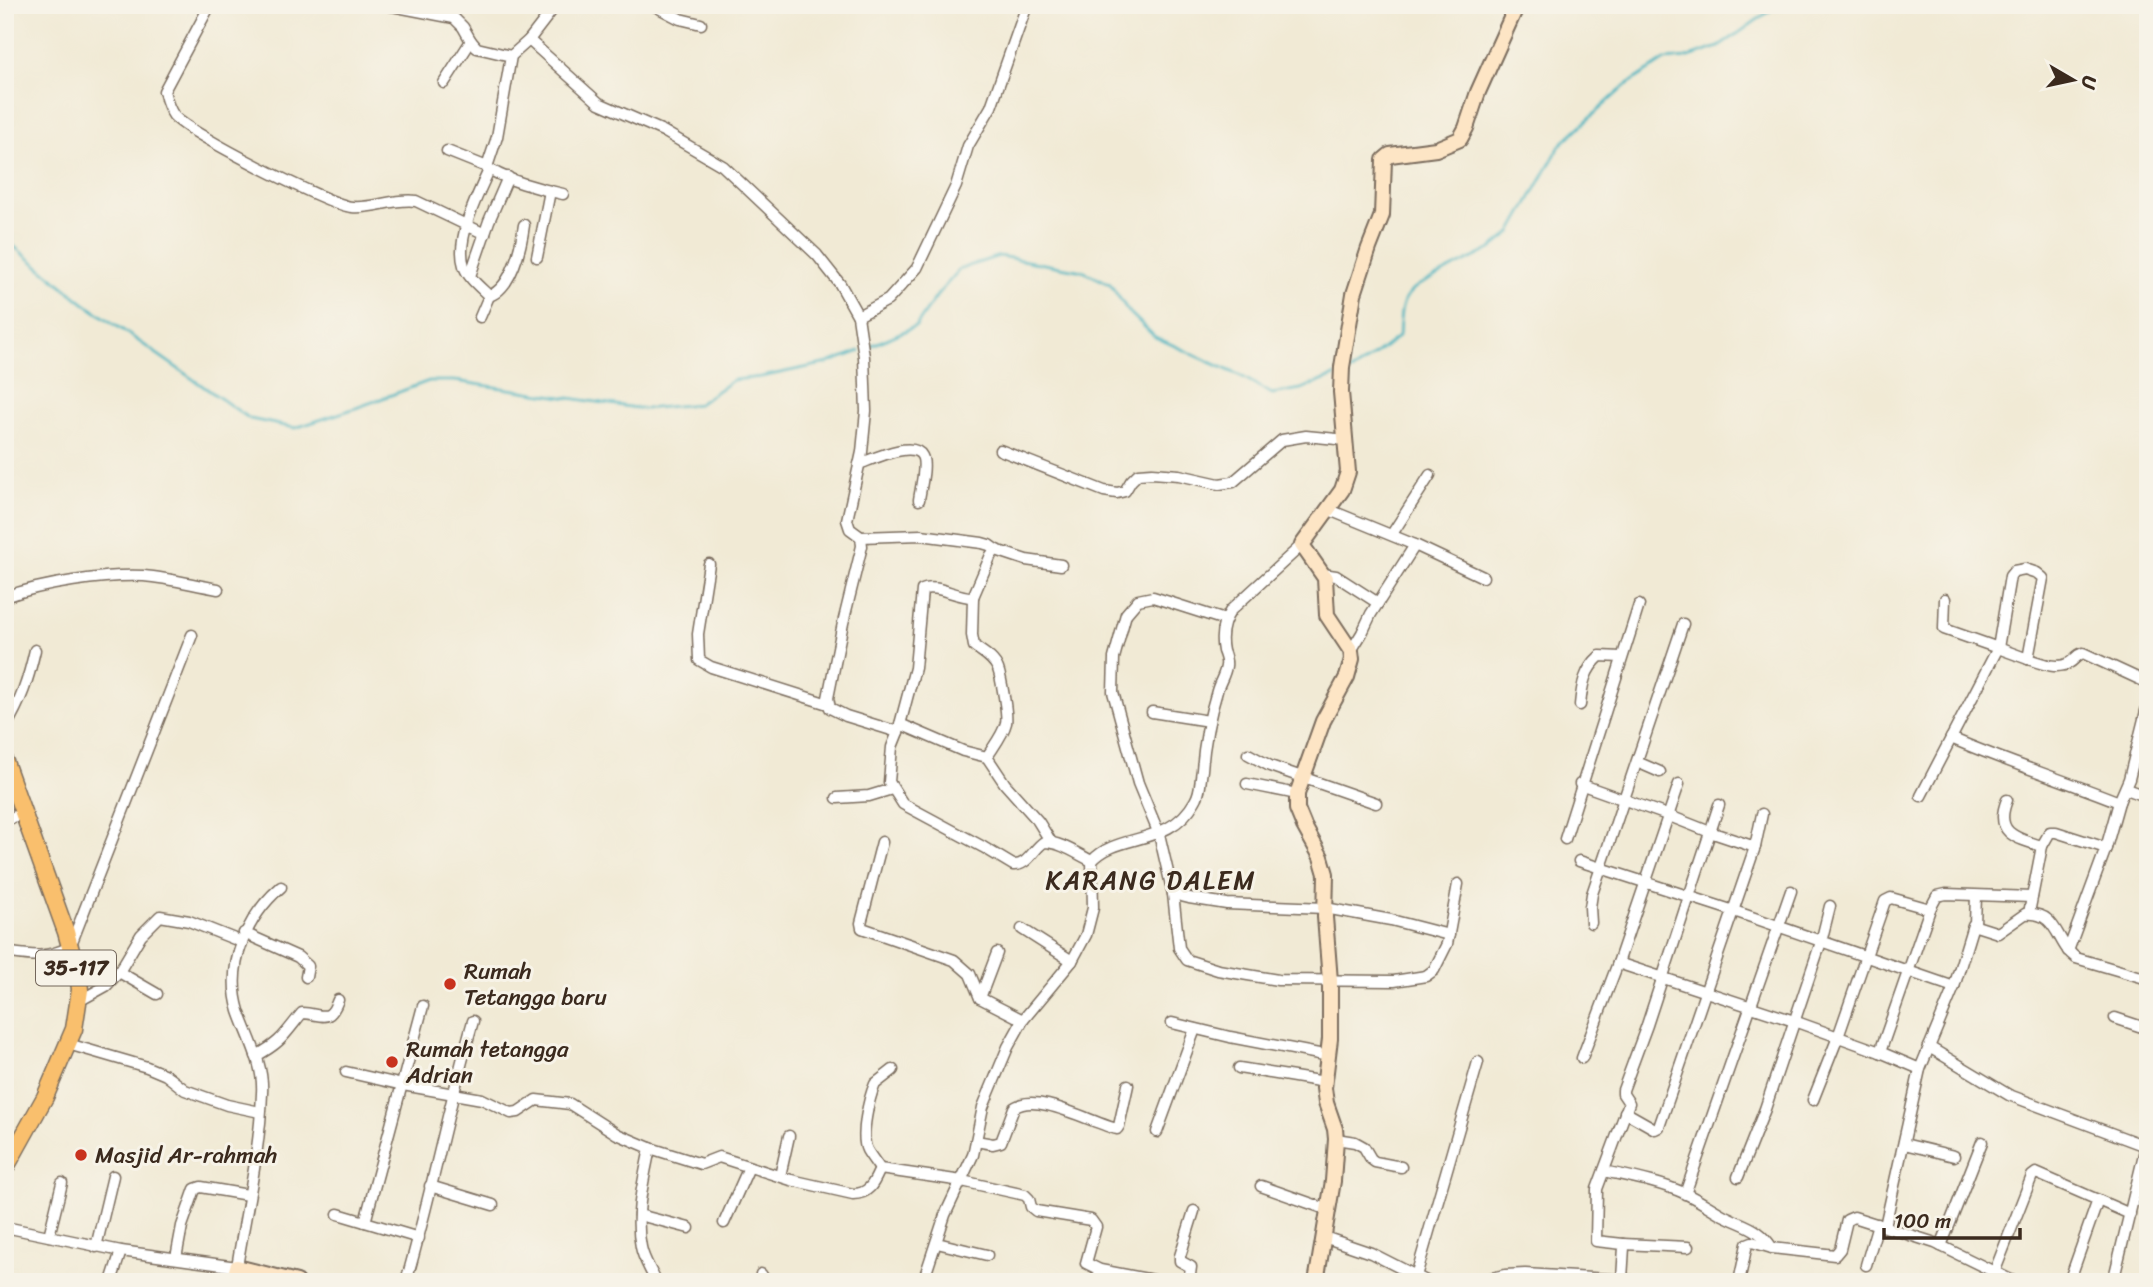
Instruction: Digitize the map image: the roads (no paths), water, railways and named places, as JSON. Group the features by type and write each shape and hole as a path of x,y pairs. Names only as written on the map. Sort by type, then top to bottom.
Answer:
{"main road":[{"name":"35-117","path":"5,762 79,980 79,1001 74,1029 45,1097 5,1169"}],"street":[{"path":"210,5 164,91 174,116 206,139 349,207 365,207 404,199 416,201 485,234"},
{"path":"387,5 454,18 471,41 481,49 511,56"},
{"path":"454,18 459,5"},
{"path":"489,296 465,269 461,255 467,225 497,136 511,56 529,40 556,5"},
{"path":"653,5 680,19 701,24"},
{"path":"858,316 888,300 917,268 956,186 968,146 991,107 1027,5"},
{"path":"923,1282 945,1215 973,1155 979,1120 1008,1047 1023,1020 1072,961 1091,923 1092,861 1100,853 1159,834 1178,820 1195,801 1201,783 1209,721 1226,669 1222,640 1224,620 1231,610 1302,545 1342,490 1349,465 1341,383 1342,367 1354,295 1382,215 1384,160 1390,155 1436,149 1460,139 1517,5"},
{"path":"529,40 599,103 670,135 723,166 825,264 848,296 858,316 863,346 866,411 865,432 847,520 850,529 861,537 920,535 982,543 1026,560 1061,565"},
{"path":"444,83 471,41"},
{"path":"447,151 508,177 563,194"},
{"path":"470,276 508,177"},
{"path":"537,257 550,191"},
{"path":"480,317 489,296 505,285 521,249 524,225"},
{"path":"1000,450 1091,486 1117,493 1125,491 1138,474 1152,472 1219,484 1233,482 1282,440 1306,436 1347,440"},
{"path":"859,464 896,450 918,452 922,456 923,466 919,500"},
{"path":"1392,534 1430,475"},
{"path":"1327,509 1415,544 1483,578"},
{"path":"828,704 843,623 860,558 861,537"},
{"path":"1316,1282 1329,1210 1336,1139 1326,1103 1325,1082 1329,1056 1330,981 1325,908 1326,874 1321,857 1297,809 1297,794 1323,721 1347,677 1351,651 1415,544"},
{"path":"1302,545 1323,575 1327,615 1351,651"},
{"path":"987,757 1006,725 1007,714 998,667 991,658 974,646 973,597 991,555 996,550"},
{"path":"709,564 698,634 699,660 711,667 828,704 834,711 846,716 899,728 987,757 1005,785 1038,821 1051,842"},
{"path":"1921,796 1998,648 2010,576 2014,571 2025,569 2043,578 2028,659"},
{"path":"1323,575 1336,576 1378,603"},
{"path":"5,597 103,577 144,576 218,589"},
{"path":"973,597 967,598 929,587 922,590 915,668 892,747 889,782 892,789 903,804 1013,865 1019,866 1026,862 1044,842 1051,842 1092,861"},
{"path":"1224,620 1153,597 1138,600 1126,614 1114,658 1113,692 1138,783 1159,834 1173,894 1180,948 1187,960 1218,970 1278,980 1394,981 1426,976 1434,970 1447,944 1458,884"},
{"path":"1945,599 1944,629 2028,659 2057,666 2067,665 2081,653 2087,654 2148,683"},
{"path":"1565,839 1639,605"},
{"path":"1591,923 1592,894 1683,624"},
{"path":"5,952 51,956 70,947 192,635"},
{"path":"5,728 19,704 34,650"},
{"path":"1580,705 1583,682 1590,665 1600,656 1621,657"},
{"path":"2068,951 2106,848 2119,802 2126,789 2148,702"},
{"path":"1152,712 1209,721"},
{"path":"1951,738 2119,802"},
{"path":"1248,754 1270,766 1376,803"},
{"path":"1637,762 1660,772"},
{"path":"1582,1058 1646,883 1678,783"},
{"path":"1247,784 1297,794"},
{"path":"1580,785 1755,847"},
{"path":"837,797 869,796 892,789"},
{"path":"2126,789 2148,797"},
{"path":"2007,800 2002,820 2004,828 2042,846"},
{"path":"1688,1247 1596,1241 1597,1189 1629,1103 1623,1090 1719,805"},
{"path":"5,821 24,812"},
{"path":"1625,1112 1655,1129 1659,1126 1734,911 1755,847 1762,814"},
{"path":"2029,913 2042,846 2050,832 2106,848"},
{"path":"882,842 861,923 862,928 954,960 970,974 980,998 1023,1020"},
{"path":"1579,861 1954,986"},
{"path":"235,1274 260,1112 262,1076 238,1007 236,972 243,938 256,913 282,887"},
{"path":"1685,1194 1791,891"},
{"path":"1173,894 1227,904 1325,908 1391,920 1448,935"},
{"path":"1880,1052 1930,909 1937,896 2032,897"},
{"path":"1866,1265 1905,1144 1920,1069 1954,986 1971,928 1975,924 1976,896"},
{"path":"1813,1100 1885,901 1891,898 1930,909"},
{"path":"1738,1177 1765,1109 1821,942 1830,906"},
{"path":"1975,924 1998,933 2020,916 2029,913 2046,918 2068,951 2076,958 2148,979"},
{"path":"79,1001 106,986 119,972 141,935 160,916 189,921 298,957 308,966 306,977"},
{"path":"1022,929 1072,961"},
{"path":"980,998 997,953"},
{"path":"1618,963 1794,1021 1920,1069"},
{"path":"119,972 157,994"},
{"path":"256,1056 275,1046 302,1013 329,1016 334,1013 338,1000"},
{"path":"365,1222 423,1006"},
{"path":"2115,1018 2148,1029"},
{"path":"406,1282 473,1021"},
{"path":"1172,1023 1329,1056"},
{"path":"1157,1132 1195,1029"},
{"path":"68,1044 147,1067 166,1075 185,1090 227,1105 260,1112"},
{"path":"1929,1047 2009,1095 2147,1147 2113,1282"},
{"path":"1416,1276 1478,1062"},
{"path":"1239,1068 1325,1082"},
{"path":"893,1070 875,1084 865,1130 868,1151 880,1169 962,1181 1025,1195 1036,1211 1091,1220 1096,1227 1086,1263 1130,1279 1163,1282"},
{"path":"346,1072 482,1099 511,1113 518,1112 536,1100 570,1104 617,1134 650,1148 701,1164 719,1157 853,1194 869,1190 880,1169"},
{"path":"976,1141 993,1144 1001,1142 1014,1108 1024,1103 1051,1106 1117,1129 1128,1085"},
{"path":"780,1176 789,1136"},
{"path":"1336,1139 1355,1142 1364,1147 1375,1162 1401,1167"},
{"path":"1941,1246 1982,1142"},
{"path":"1905,1144 1954,1156"},
{"path":"650,1148 639,1215 640,1247 645,1261 659,1281"},
{"path":"724,1223 749,1167"},
{"path":"1604,1171 1633,1177 1685,1194 1757,1230 1772,1248"},
{"path":"1994,1273 2032,1176 2036,1173 2130,1214"},
{"path":"96,1247 113,1176"},
{"path":"50,1236 62,1183"},
{"path":"430,1186 493,1205"},
{"path":"1261,1186 1329,1210"},
{"path":"176,1258 182,1226 195,1189 201,1187 248,1195"},
{"path":"2069,1282 2098,1200"},
{"path":"1189,1282 1191,1268 1180,1261 1180,1256 1194,1211"},
{"path":"338,1214 419,1238"},
{"path":"639,1215 689,1228"},
{"path":"1739,1282 1747,1244 1752,1242 1772,1248 1835,1255 1840,1249 1849,1219 1854,1217 1941,1246 2015,1282"},
{"path":"5,1227 96,1247 176,1258 235,1274 298,1282"},
{"path":"1324,1237 1371,1253 1428,1282"},
{"path":"937,1243 987,1255"},
{"path":"1622,1279 1623,1244"},
{"path":"111,1282 121,1251"},
{"path":"1095,1282 1100,1270"},
{"path":"1474,1282 1504,1275 1658,1282"}],"waterway":[{"path":"1348,372 1356,369 1399,336 1402,307 1412,290 1491,249 1511,233 1561,144 1625,86 1665,60 1686,58 1719,47 1778,5"},
{"path":"6,240 84,303 250,419 295,428 429,381 455,381 643,409 698,404 733,380 828,363 860,351"},
{"path":"866,348 916,326 938,294 960,269 999,256 1083,271 1110,284 1128,311 1155,337 1241,376 1272,394 1301,389 1335,376"}],"place":[{"name":"Rumah Tetangga baru","path":"450,984"},
{"name":"Rumah tetangga Adrian","path":"392,1062"},
{"name":"Masjid Ar-rahmah","path":"81,1155"}],"district":[{"name":"KARANG DALEM","path":"1151,880"}]}
